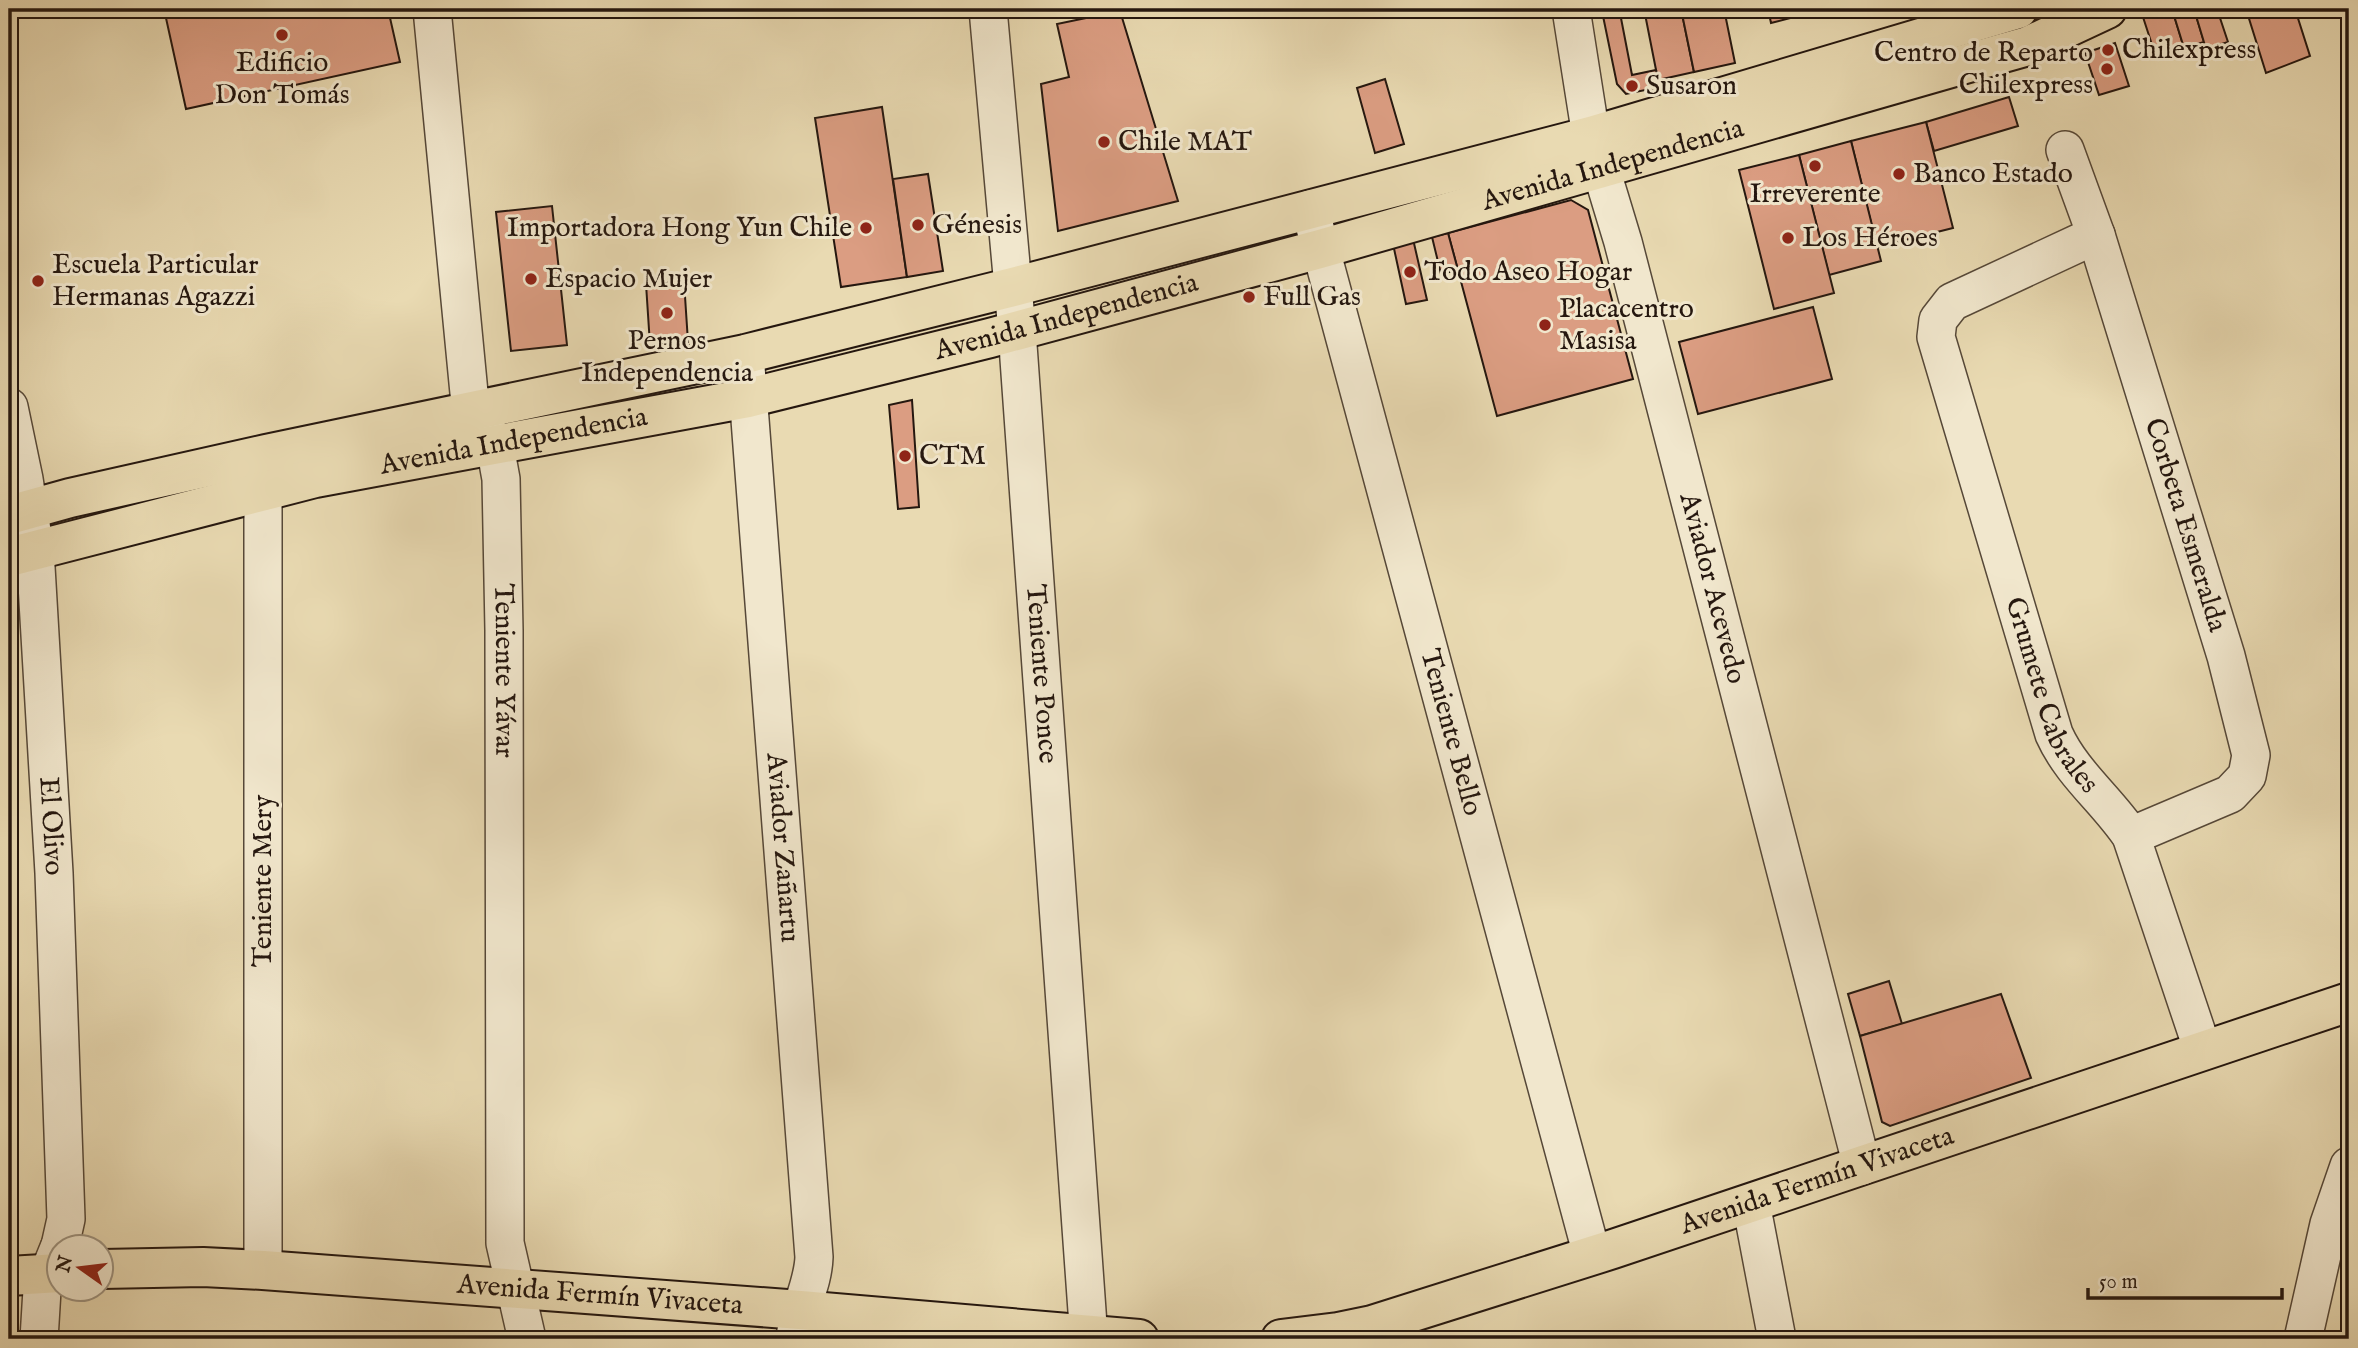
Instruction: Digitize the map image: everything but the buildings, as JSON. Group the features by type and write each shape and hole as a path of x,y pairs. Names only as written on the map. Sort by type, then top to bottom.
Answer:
{"main road":[{"name":"Avenida Independencia","path":"22,553 314,478 748,398 1017,331 1320,249 2018,9"},
{"name":"Avenida Independencia","path":"19,513 241,460 744,355 1013,288 1310,209 1596,153 2028,46 2107,9"},
{"name":"Avenida Fermín Vivaceta","path":"1281,1339 1372,1325 1751,1203 2349,1002"},
{"path":"9,1276 46,1264"},
{"name":"Avenida Fermín Vivaceta","path":"116,1269 203,1267 263,1270 516,1290 798,1325 1139,1339"}],"street":[{"name":"Teniente Yávar","path":"432,9 469,393 495,446 501,479 504,630 505,1243 527,1339"},
{"name":"Teniente Ponce","path":"988,9 1017,331 1089,1338"},
{"name":"Aviador Acevedo","path":"1572,9 1596,153 1623,243 1862,1166"},
{"name":"Corbeta Esmeralda","path":"2065,150 2096,235 2230,669 2251,755 2247,776 2230,794 2130,836"},
{"name":"Teniente Bello","path":"1310,209 1592,1255"},
{"name":"Grumete Cabrales","path":"2096,235 1952,302 1938,320 1938,345 2054,734 2072,766 2130,836 2203,1051"},
{"name":"Aviador Zañartu","path":"744,355 814,1258 811,1283 798,1325"},
{"name":"El Olivo","path":"9,407 54,873 66,1219 63,1232"},
{"name":"Teniente Mery","path":"263,492 263,1270"},
{"path":"2303,1339 2326,1236 2349,1166"},
{"path":"1751,1203 1777,1339"},
{"name":"El Olivo","path":"39,1339 42,1290 46,1282"}],"place":[{"name":"Edificio Don Tomás","path":"282,35"},
{"name":"Chilexpress","path":"2108,50"},
{"name":"Centro de Reparto Chilexpress","path":"2107,69"},
{"name":"Susaron","path":"1632,86"},
{"name":"Chile MAT","path":"1104,142"},
{"name":"Irreverente","path":"1815,166"},
{"name":"Banco Estado","path":"1899,174"},
{"name":"Génesis","path":"918,225"},
{"name":"Importadora Hong Yun Chile","path":"866,228"},
{"name":"Los Héroes","path":"1788,238"},
{"name":"Todo Aseo Hogar","path":"1410,272"},
{"name":"Espacio Mujer","path":"531,279"},
{"name":"Escuela Particular Hermanas Agazzi","path":"38,281"},
{"name":"Full Gas","path":"1249,297"},
{"name":"Pernos Independencia","path":"667,313"},
{"name":"Placacentro Masisa","path":"1545,325"},
{"name":"CTM","path":"905,456"}]}
